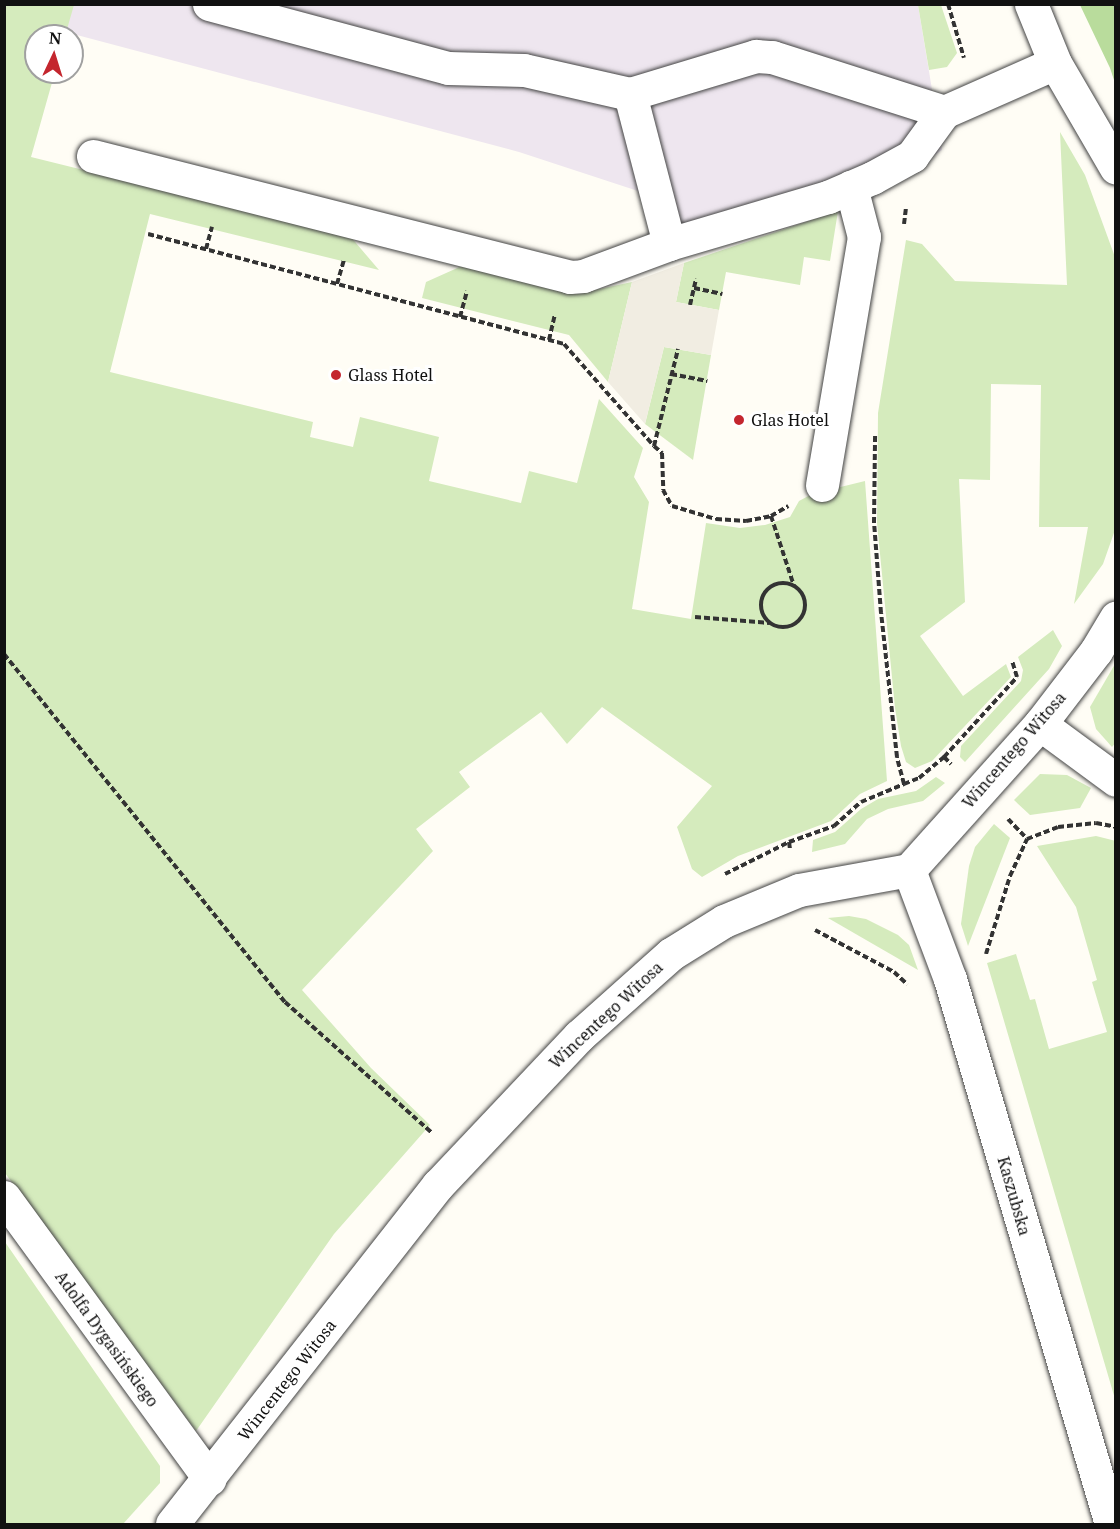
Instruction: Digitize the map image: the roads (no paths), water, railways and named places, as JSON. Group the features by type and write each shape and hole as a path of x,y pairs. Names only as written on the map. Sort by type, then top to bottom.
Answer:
{"street":[{"path":"209,4 448,68 524,70 630,94 764,57 800,64 944,112"},
{"path":"1031,4 1055,63 1116,168"},
{"path":"93,156 570,277 593,273 669,244 851,187 912,156 944,112 1055,63"},
{"path":"630,94 669,244"},
{"path":"822,485 864,237 851,187"},
{"name":"Wincentego Witosa","path":"171,1524 210,1479 460,1162 579,1036 671,954 724,921 799,890 909,870 1040,724 1096,651 1116,618"},
{"path":"1040,724 1116,780"},
{"name":"Kaszubska","path":"909,870 950,979 1111,1524"},
{"name":"Adolfa Dygasińskiego","path":"4,1197 210,1479"}],"place":[{"name":"Glass Hotel","path":"336,375"},
{"name":"Glas Hotel","path":"739,420"}]}
